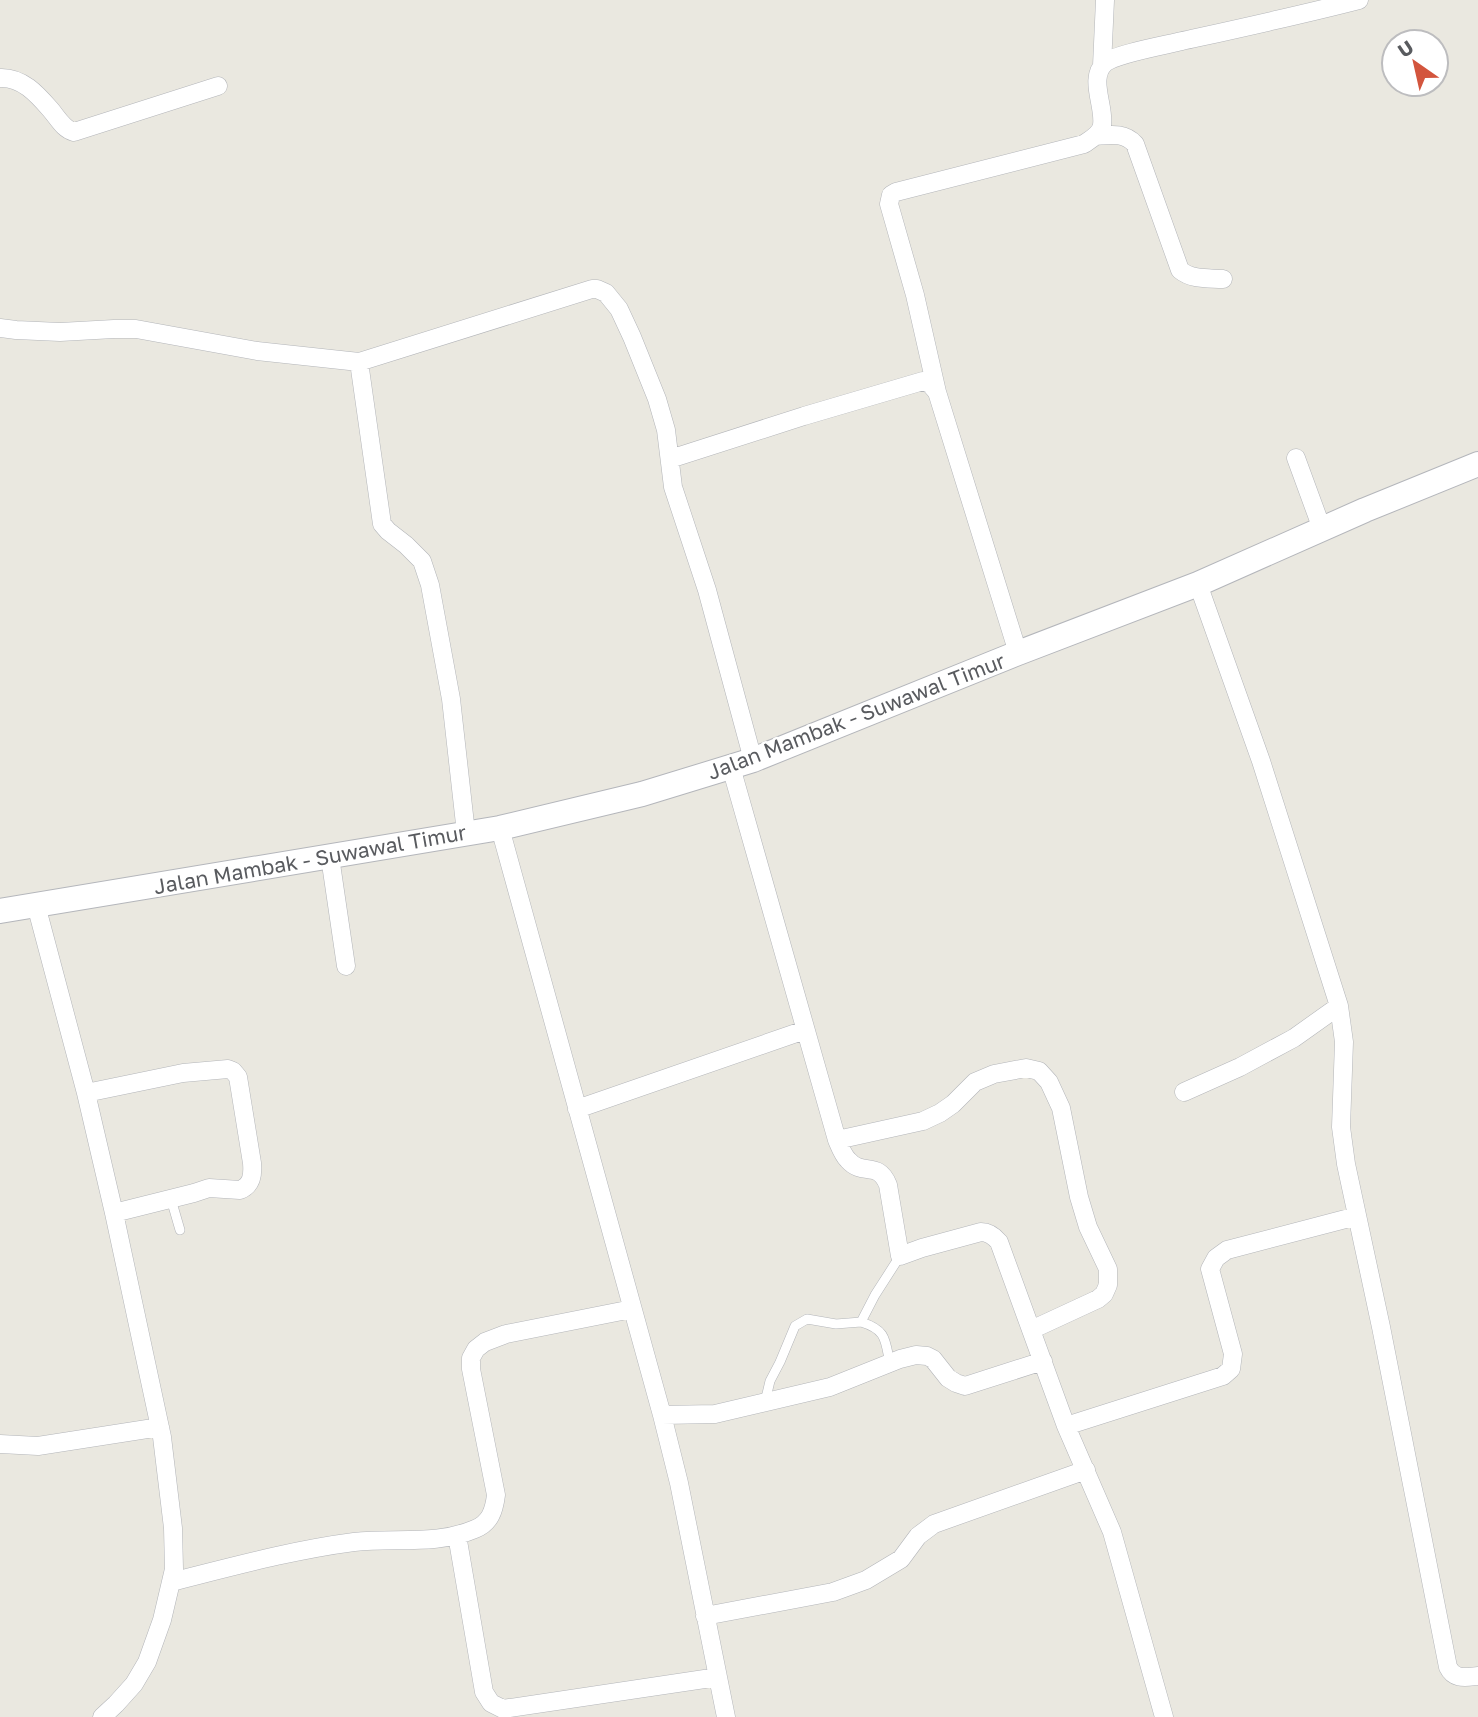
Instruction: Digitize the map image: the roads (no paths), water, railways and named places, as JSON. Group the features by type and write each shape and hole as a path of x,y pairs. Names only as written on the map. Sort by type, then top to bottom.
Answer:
{"street":[{"path":"1018,653 937,392 889,198 896,192 1084,144 1095,136 1102,125 1097,78 1102,66 1105,0"},
{"path":"1102,66 1108,61 1144,50 1359,0"},
{"path":"0,78 13,78 23,82 65,128 74,132 218,86"},
{"path":"1095,136 1120,135 1135,144 1180,270 1196,278 1223,279"},
{"path":"0,328 60,332 136,329 257,351 359,362 592,289 597,289 610,298 619,309 632,337 657,399 666,430 673,487 707,590 742,763 805,1030 838,1140 848,1161 863,1169 879,1171 884,1176 888,1185 900,1256 985,1232 995,1237 1066,1426 1112,1532 1164,1717"},
{"path":"359,362 382,523 422,561 430,585 451,699 466,833"},
{"path":"670,459 923,381 937,392"},
{"path":"1296,458 1322,529"},
{"name":"Jalan Mambak - Suwawal Timur","path":"0,911 500,828 642,794 742,763 1198,584 1478,464"},
{"path":"1198,584 1261,761 1339,1006 1344,1042 1341,1127 1346,1164 1448,1667 1462,1678 1478,1676"},
{"path":"500,828 662,1415 679,1483 726,1717"},
{"path":"330,857 346,966"},
{"path":"36,905 86,1093 160,1427 175,1552 162,1620 146,1662 134,1684 102,1717"},
{"path":"1184,1092 1240,1067 1294,1038 1339,1006"},
{"path":"577,1109 805,1030"},
{"path":"838,1140 923,1121 953,1104 975,1082 994,1074 1026,1068 1039,1070 1044,1074 1061,1108 1079,1197 1088,1227 1108,1269 1108,1279 1104,1294 1098,1299 1031,1330"},
{"path":"86,1093 183,1073 228,1069 238,1077 252,1163 253,1173 249,1184 240,1190 209,1188 114,1213"},
{"path":"1066,1426 1223,1376 1231,1369 1233,1354 1210,1269 1216,1258 1227,1250 1357,1216"},
{"path":"171,1582 309,1549 357,1542 424,1541 478,1528 489,1520 496,1495 471,1369 471,1358 476,1349 485,1342 506,1334 632,1308"},
{"path":"662,1415 715,1415 830,1387 916,1355 933,1359 948,1377 965,1386 1043,1361"},
{"path":"0,1444 38,1446 160,1427"},
{"path":"705,1616 833,1592 866,1580 901,1559 918,1536 934,1524 1086,1470"},
{"path":"457,1535 484,1692 491,1703 503,1709 718,1677"}],"lane":[{"path":"171,1199 180,1230"},
{"path":"861,1322 900,1256"},
{"path":"765,1402 771,1381 795,1326 807,1319 836,1324 861,1322 878,1330 884,1335 890,1364"}]}
